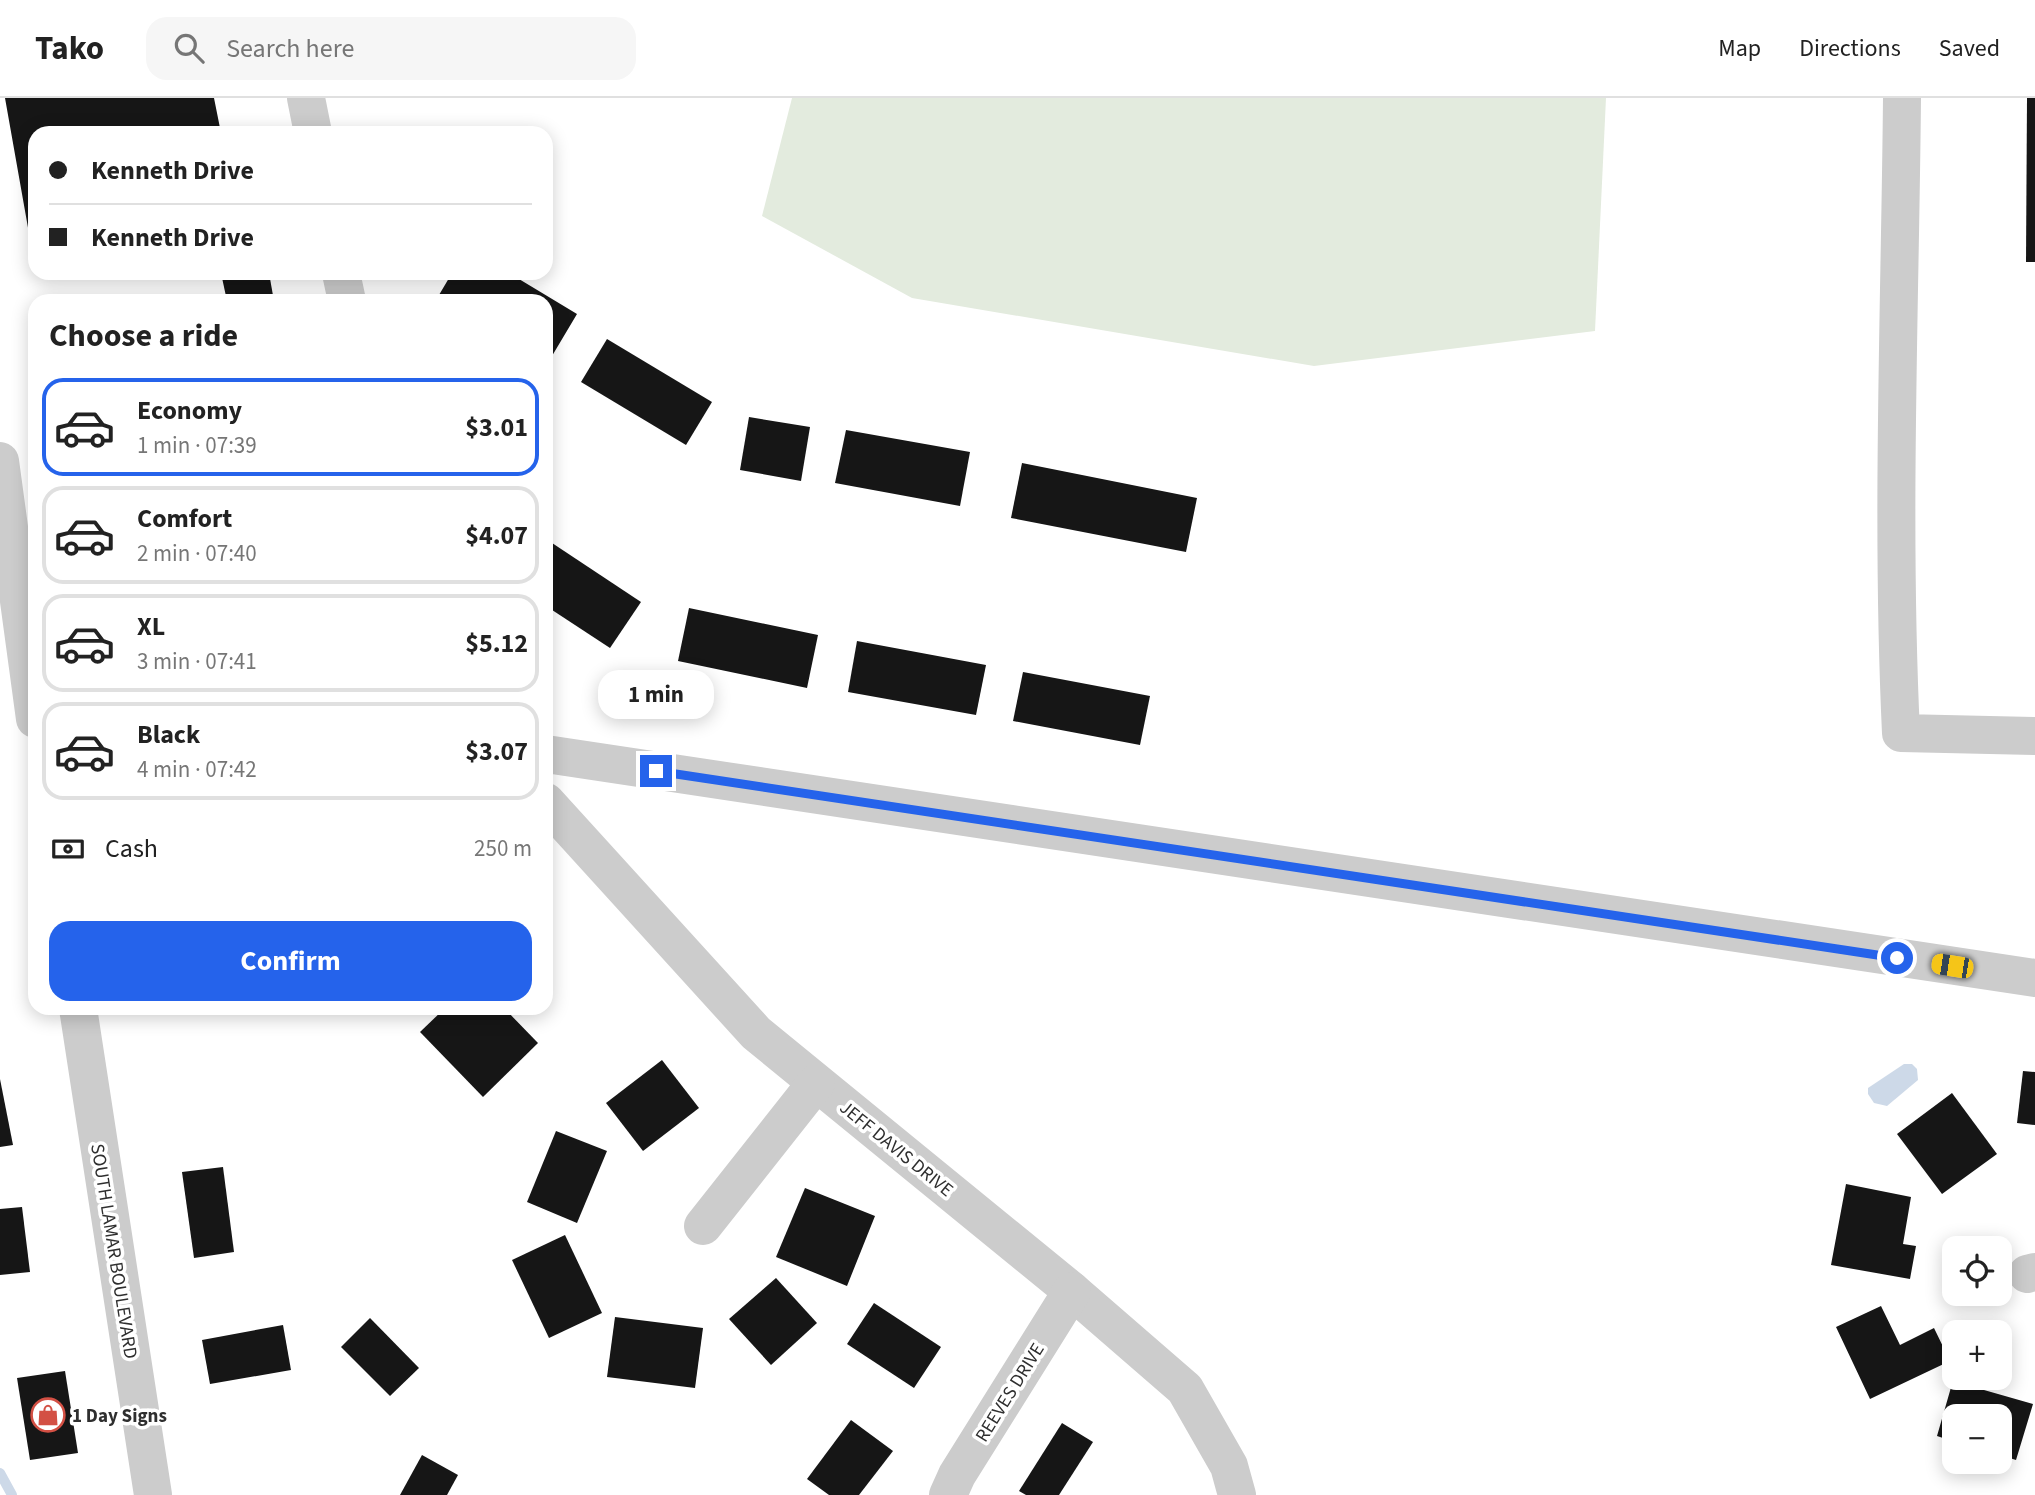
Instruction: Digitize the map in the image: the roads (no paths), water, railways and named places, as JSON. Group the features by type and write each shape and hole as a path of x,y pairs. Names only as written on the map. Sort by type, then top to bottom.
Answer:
{"street":[{"path":"306,98 312,126"},
{"path":"1902,98 1898,303 1900,733 2035,736"},
{"path":"0,461 28,667"},
{"path":"553,755 2035,978"},
{"name":"JEFF DAVIS DRIVE","path":"553,810 756,1033 1072,1291 1185,1389 1229,1466 1237,1495"},
{"name":"SOUTH LAMAR BOULEVARD","path":"79,1015 159,1494"},
{"path":"703,1226 816,1083"},
{"name":"REEVES DRIVE","path":"948,1495 957,1475 1072,1291"}],"water":[{"path":"1904,1064 1912,1064 1917,1069 1918,1080 1887,1106 1874,1103 1868,1094 1868,1088"}],"waterway":[{"path":"0,1473 12,1495"}],"place":[{"name":"1 Day Signs","path":"48,1415"}]}
